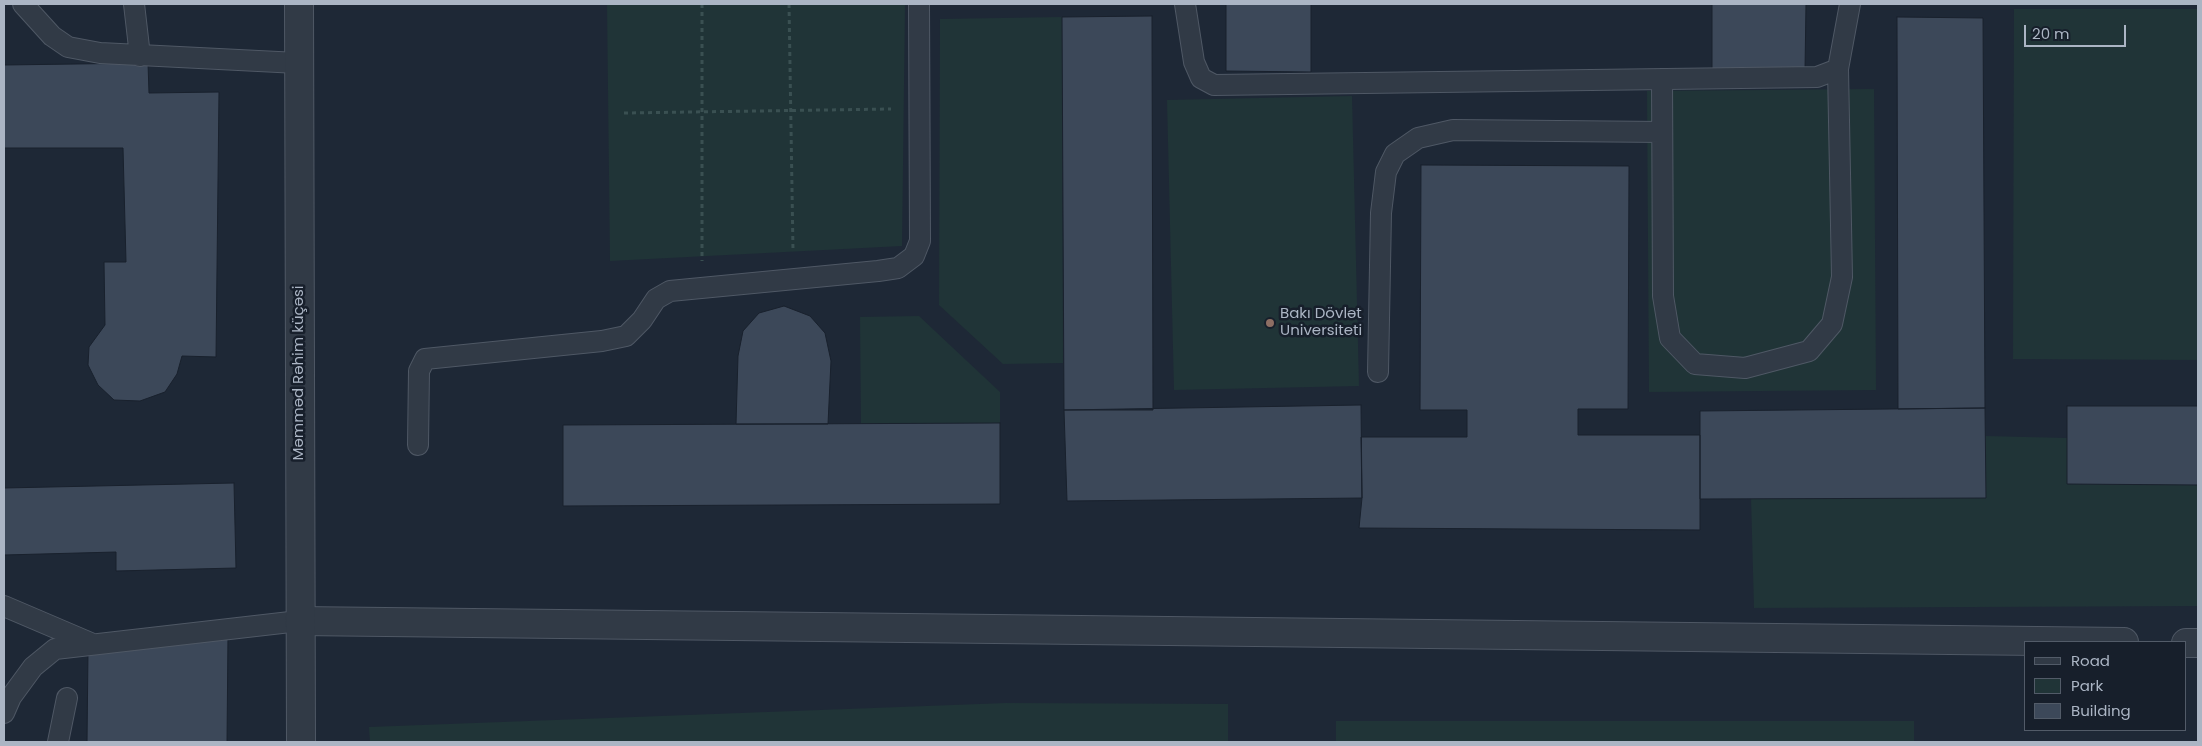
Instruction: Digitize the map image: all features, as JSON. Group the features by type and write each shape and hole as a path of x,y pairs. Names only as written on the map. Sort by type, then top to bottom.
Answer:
{"street":[{"name":"Məmməd Rəhim küçəsi","path":"299,4 299,621 301,742"},
{"path":"299,621 2037,641"}],"lane":[{"path":"22,4 52,36 68,47 100,53 140,56 298,63"},
{"path":"134,4 140,56"},
{"path":"418,445 419,372 425,360 602,341 626,336 642,320 656,300 670,291 794,280 898,268 914,256 920,241 919,4"},
{"path":"1184,4 1194,62 1201,78 1214,85 1816,77 1838,69"},
{"path":"1662,79 1663,296 1670,338 1695,364 1745,368 1809,351 1832,324 1842,277 1838,69 1850,4"},
{"path":"1378,372 1381,213 1386,172 1395,154 1418,138 1453,130 1662,132"},
{"path":"4,606 95,644"},
{"path":"4,713 33,667 55,649 299,621"},
{"path":"58,742 67,698"}],"path":[{"path":"702,4 703,288"},
{"path":"790,4 790,112 794,280"},
{"path":"624,113 790,112 919,108"}],"green space":[{"path":"607,4 905,4 902,246 610,261"},
{"path":"2014,9 2198,9 2198,360 2013,359"},
{"path":"1062,17 1063,363 1003,364 939,305 940,19"},
{"path":"1874,89 1876,390 1649,392 1647,91"},
{"path":"1352,96 1359,386 1174,390 1167,100"},
{"path":"919,316 1000,392 1000,423 861,424 860,317"},
{"path":"1985,436 2067,438 2067,484 2198,485 2198,606 1754,608 1751,498 1985,498"},
{"path":"1006,703 1228,704 1228,742 370,742 369,727"},
{"path":"1336,721 1914,721 1914,742 1336,742"}],"building":[{"path":"1226,4 1311,4 1311,72 1226,71"},
{"path":"1712,4 1806,4 1805,70 1712,70"},
{"path":"1152,16 1153,410 1064,410 1062,17"},
{"path":"1897,17 1983,18 1985,408 1898,409"},
{"path":"148,63 149,93 219,92 216,357 182,356 177,374 165,392 140,401 114,400 98,385 88,365 89,347 105,325 104,262 126,262 123,148 4,148 4,65"},
{"path":"1421,165 1629,166 1628,409 1578,409 1578,435 1700,435 1700,530 1359,528 1362,498 1361,437 1467,437 1467,410 1420,410"},
{"path":"784,306 810,316 825,333 831,361 828,424 736,424 738,356 743,331 759,313"},
{"path":"1361,405 1362,498 1067,501 1064,410"},
{"path":"2067,406 2198,406 2198,485 2067,484"},
{"path":"1985,408 1986,498 1700,499 1700,411"},
{"path":"1000,423 1000,504 563,506 563,425"},
{"path":"234,483 236,568 116,571 116,552 4,555 4,488"},
{"path":"228,636 227,742 87,742 88,651"}],"place":[{"name":"Bakı Dövlət Universiteti","path":"1270,323"}]}
